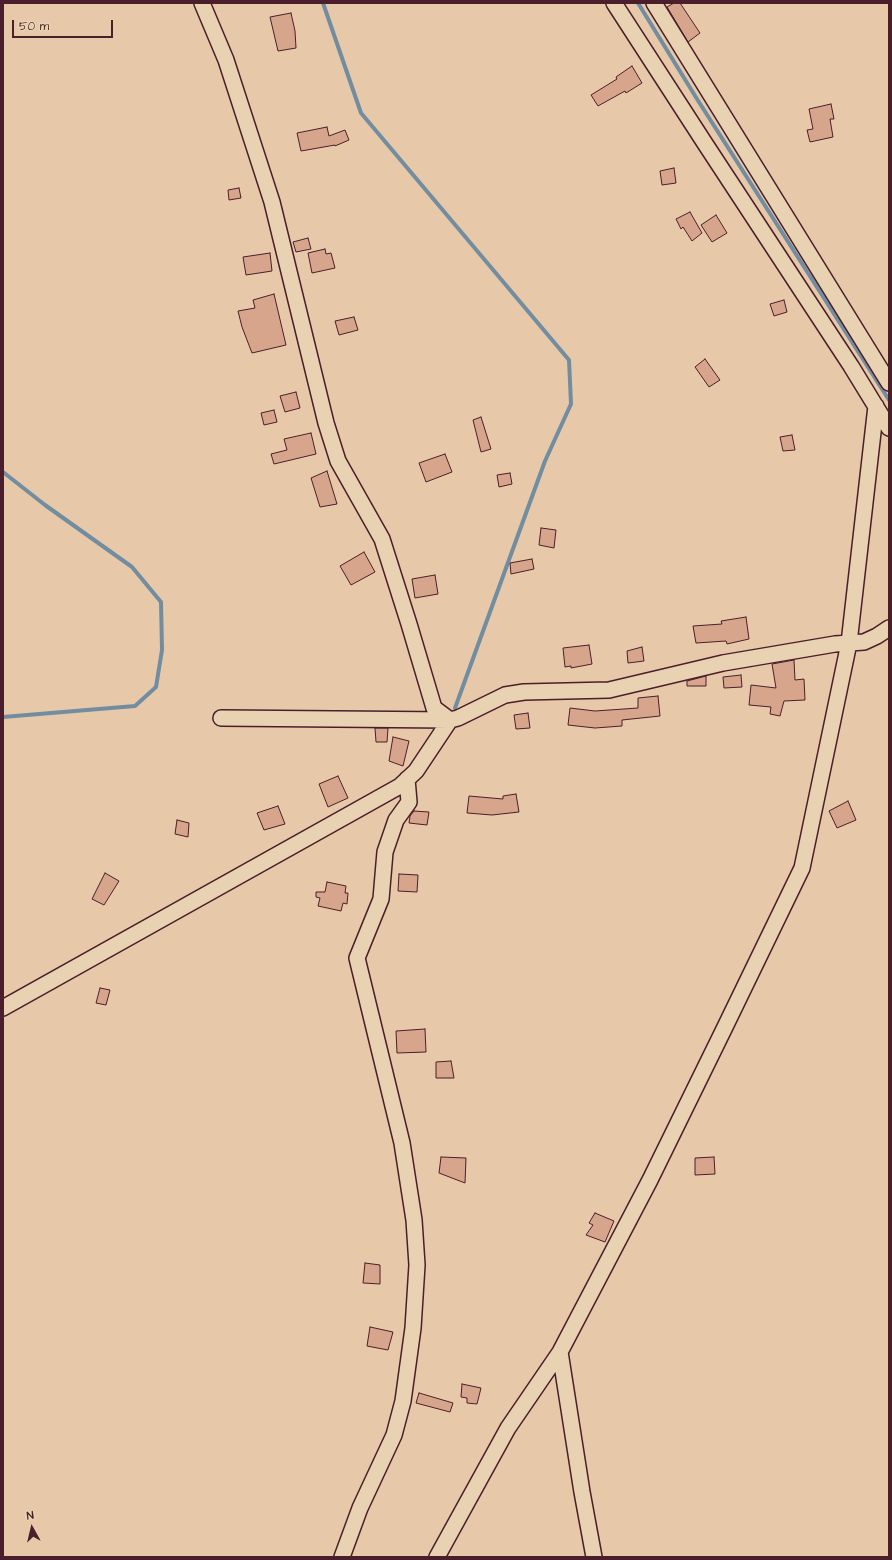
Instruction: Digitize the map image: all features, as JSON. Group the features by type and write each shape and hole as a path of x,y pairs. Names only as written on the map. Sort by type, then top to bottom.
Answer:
{"street":[{"path":"202,3 226,60 272,202 319,394 338,461 382,539 434,708 450,720"},
{"path":"614,3 889,428"},
{"path":"654,3 889,382"},
{"path":"437,1557 508,1428 560,1352 653,1173 726,1027 802,868 849,643 876,406"},
{"path":"221,718 450,720 458,718 505,695 524,692 609,690 723,663 835,644 864,642 889,628"},
{"path":"3,1008 400,786 416,771 450,720"},
{"path":"342,1557 360,1508 394,1435 404,1400 413,1328 417,1265 414,1220 402,1143 357,958 381,899 384,852 396,820 408,802 408,779"},
{"path":"560,1352 582,1492 594,1557"}],"building":[{"path":"674,3 680,3 700,33 688,42 667,7"},
{"path":"291,13 295,31 296,48 278,51 270,17"},
{"path":"632,66 642,83 626,93 625,91 598,106 591,95 617,79 616,77"},
{"path":"831,104 834,119 830,119 833,137 810,142 807,130 813,129 809,109"},
{"path":"327,127 329,136 345,130 349,140 335,146 301,151 297,133"},
{"path":"674,168 676,183 662,185 660,171"},
{"path":"239,188 241,198 229,200 228,190"},
{"path":"690,212 702,233 692,241 683,227 681,229 676,219"},
{"path":"716,215 727,233 712,242 701,225"},
{"path":"308,238 311,249 296,252 293,242"},
{"path":"325,249 326,254 331,253 335,268 312,273 308,253"},
{"path":"270,253 272,271 246,275 243,257"},
{"path":"274,294 286,345 252,353 242,327 238,311 255,308 253,300"},
{"path":"784,300 787,312 774,316 770,304"},
{"path":"354,317 358,330 339,335 335,321"},
{"path":"705,359 720,380 709,387 695,367"},
{"path":"296,392 300,408 285,412 280,396"},
{"path":"274,410 277,422 264,425 261,413"},
{"path":"481,417 491,449 481,452 473,420"},
{"path":"311,433 316,454 274,464 271,454 287,450 284,439"},
{"path":"792,435 795,450 783,451 780,437"},
{"path":"445,454 452,472 426,482 419,463"},
{"path":"327,471 337,504 320,507 311,478"},
{"path":"510,473 512,484 499,487 497,475"},
{"path":"541,528 556,530 554,548 539,545"},
{"path":"364,552 375,572 351,585 340,566"},
{"path":"532,559 534,569 511,574 510,563"},
{"path":"435,575 438,594 415,598 412,579"},
{"path":"746,617 749,639 727,644 726,641 696,643 693,626 722,624 721,621"},
{"path":"589,645 592,664 571,668 571,666 565,667 563,648"},
{"path":"642,647 644,661 628,663 627,651"},
{"path":"794,660 795,680 804,679 805,700 784,701 780,716 770,714 771,707 749,705 751,685 776,688 772,664"},
{"path":"741,675 742,687 724,688 723,677"},
{"path":"706,676 706,686 687,686 687,681"},
{"path":"658,696 660,716 622,720 622,726 595,728 568,725 570,708 595,711 638,708 638,698"},
{"path":"528,713 530,728 516,729 514,715"},
{"path":"375,728 388,728 387,742 376,742"},
{"path":"393,737 409,741 403,766 389,761"},
{"path":"338,776 348,798 328,807 319,784"},
{"path":"516,794 519,812 492,815 467,813 469,796 503,799 503,796"},
{"path":"848,801 856,820 837,828 829,811"},
{"path":"278,806 285,824 264,830 257,813"},
{"path":"414,811 429,812 427,825 409,823 410,816"},
{"path":"177,820 189,823 188,837 175,834"},
{"path":"105,873 119,881 104,905 92,899"},
{"path":"399,874 418,875 417,892 398,891"},
{"path":"327,882 346,886 345,893 348,893 347,904 343,903 341,911 318,906 320,898 316,897 316,892 325,892"},
{"path":"100,988 110,990 106,1005 96,1003"},
{"path":"425,1029 426,1052 397,1053 396,1031"},
{"path":"451,1061 454,1078 436,1078 436,1062"},
{"path":"441,1157 466,1158 465,1183 439,1173"},
{"path":"714,1157 715,1174 695,1175 695,1158"},
{"path":"595,1213 614,1221 605,1242 586,1235 593,1225 589,1223"},
{"path":"365,1263 380,1265 380,1284 363,1283"},
{"path":"370,1327 393,1332 388,1350 367,1346"},
{"path":"462,1384 481,1388 477,1404 467,1403 467,1398 461,1397"},
{"path":"419,1393 453,1403 450,1412 416,1403"}],"waterway":[{"path":"323,3 361,113 569,360 571,404 545,461 455,708"},
{"path":"638,3 697,99 889,400"},
{"path":"3,472 45,505 132,567 161,602 162,650 156,687 135,706 3,717"}]}
